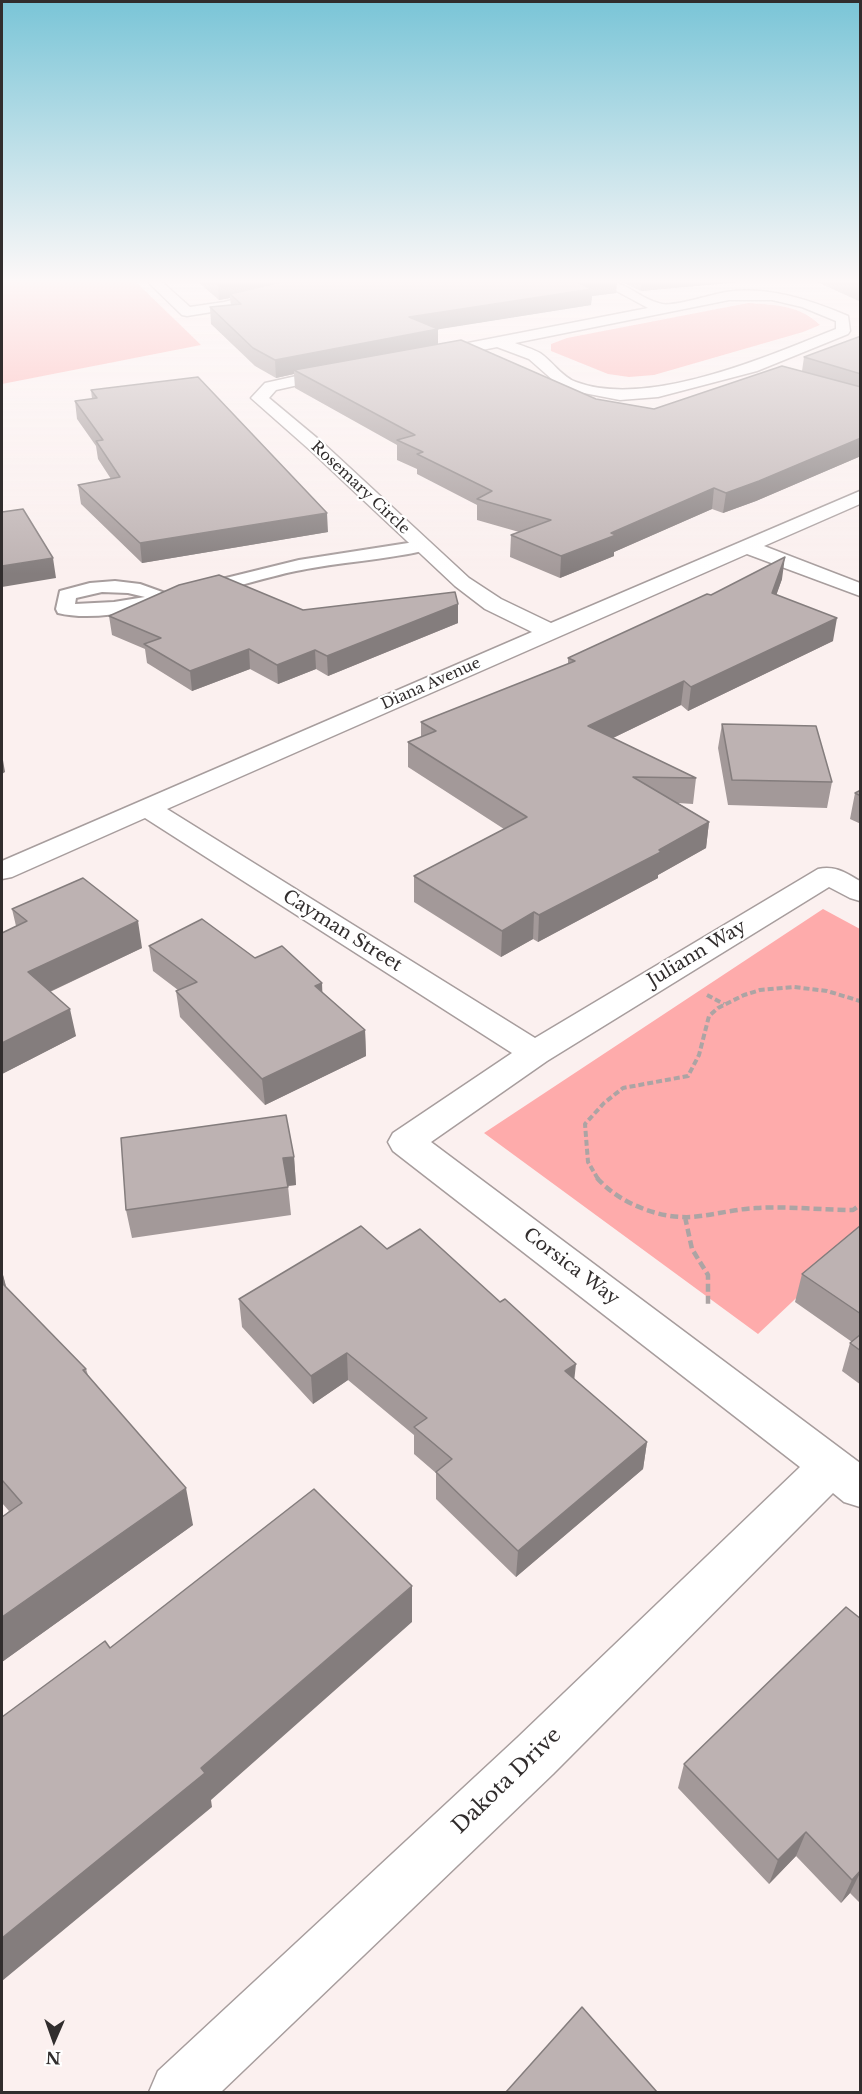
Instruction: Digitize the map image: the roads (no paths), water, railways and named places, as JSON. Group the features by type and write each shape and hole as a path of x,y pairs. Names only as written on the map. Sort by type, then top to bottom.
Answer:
{"street":[{"name":"Rosemary Circle","path":"306,379 272,386 259,398 317,447 462,582 493,604 551,632"},
{"path":"561,379 569,386 620,395 658,392 709,379"},
{"name":"Diana Avenue","path":"2,871 149,809 861,497"},
{"path":"747,547 861,590"},
{"name":"Cayman Street","path":"149,809 535,1053"},
{"name":"Juliann Way","path":"535,1053 828,874 861,892"},
{"name":"Corsica Way","path":"535,1053 406,1142 846,1477"},
{"name":"Dakota Drive","path":"179,2092 535,1756 846,1477"}],"lane":[{"path":"161,598 324,559 421,546"}]}
